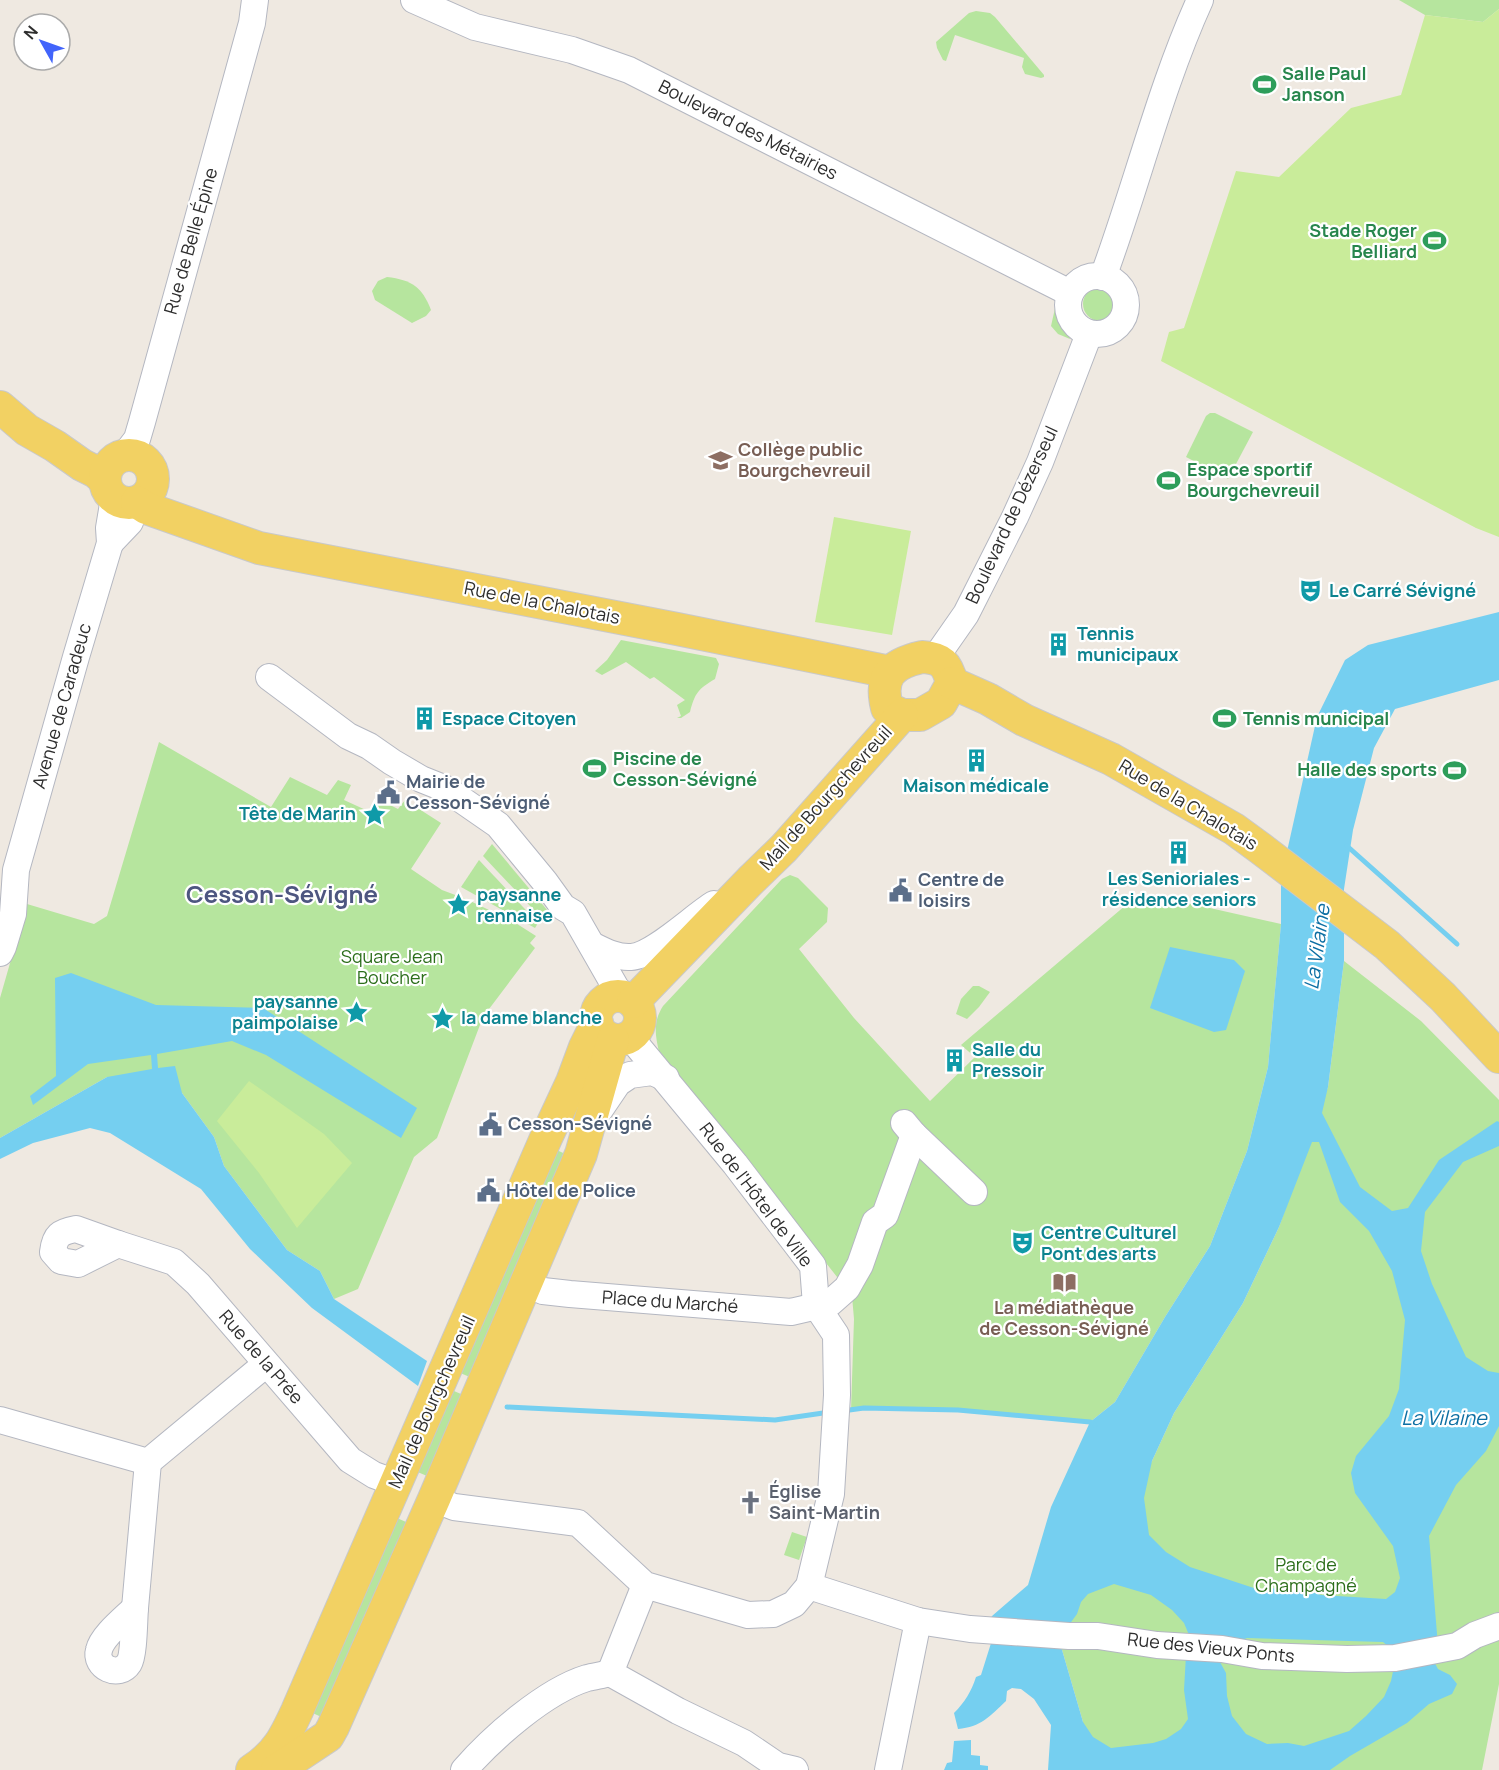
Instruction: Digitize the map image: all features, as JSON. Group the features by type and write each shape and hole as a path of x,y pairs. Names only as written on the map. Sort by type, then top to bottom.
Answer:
{"main road":[{"name":"Rue de la Chalotais","path":"0,407 27,430 55,446 100,454 125,480 197,526 238,542 890,672"},
{"path":"922,657 943,681 920,715 902,715 887,708 883,691 890,672 905,661 922,657"},
{"name":"Rue de la Chalotais","path":"943,681 1111,759 1234,829 1387,945 1443,997 1499,1057"},
{"name":"Mail de Bourgchevreuil","path":"252,1770 264,1762 283,1741 572,1082 585,1047 614,1033 598,1012 601,1006 610,998 625,1000 750,881 784,848 902,715"},
{"path":"277,1770 328,1736 434,1499 581,1154 614,1033"},
{"path":"396,1483 434,1499"}],"street":[{"name":"Rue de Belle Épine","path":"125,480 254,12 263,0"},
{"name":"Boulevard des Métairies","path":"414,0 475,27 572,50 629,70 1070,293"},
{"path":"1103,276 1175,64 1200,0"},
{"path":"1103,276 1116,282 1122,289 1126,298 1124,317 1108,332 1089,334 1073,321 1068,303 1070,293 1086,278 1103,276"},
{"name":"Boulevard de Dézerseul","path":"943,681 966,614 1040,462 1089,334"},
{"name":"Avenue de Caradeuc","path":"0,953 14,914 16,870 72,667 110,543 130,522 125,480"},
{"path":"269,677 348,736 369,746 421,779 446,789 498,825 563,907 573,913 625,1000"},
{"name":"Avenue de Caradeuc","path":"0,897 16,870"},
{"name":"Mail de Bourgchevreuil","path":"591,945 608,954 633,957 652,949 750,881"},
{"name":"Rue de l'Hôtel de Ville","path":"614,1033 666,1078 813,1266 816,1305 836,1335 837,1395 831,1494 809,1586"},
{"path":"590,1124 618,1083 630,1075 652,1072 666,1078"},
{"name":"Place du Marché","path":"525,1284 543,1291 570,1294 791,1312 830,1303 852,1280 860,1265 875,1221 885,1215 908,1129 974,1192"},
{"name":"Rue de la Prée","path":"118,1244 174,1262 198,1284 350,1460 374,1475 396,1483"},
{"path":"135,1608 148,1462 266,1364"},
{"path":"0,1420 148,1462"},
{"path":"434,1499 454,1507 578,1523 645,1585 748,1615 773,1614 794,1604 809,1586"},
{"path":"610,1673 645,1585"},
{"name":"Rue des Vieux Ponts","path":"809,1586 918,1621 970,1629 1098,1636 1157,1645 1222,1649 1262,1656 1395,1658 1457,1646 1475,1635 1499,1626"},
{"path":"888,1770 918,1621"},
{"path":"464,1770 479,1752 528,1712 563,1688 587,1678 610,1673 678,1711 744,1743 778,1766 795,1770"}],"green space":[{"path":"1399,0 1499,0 1499,9 1483,22 1425,15"},
{"path":"1499,9 1499,537 1476,528 1161,361 1169,332 1184,328 1236,171 1279,177 1351,108 1401,95 1425,15 1483,22"},
{"path":"976,11 990,13 995,17 1044,77 1025,74 1022,67 1024,58 955,35 946,61 943,60 936,42 969,13"},
{"path":"387,277 403,280 420,290 431,310 426,316 412,323 375,300 372,291 378,281"},
{"path":"1100,287 1112,292 1117,304 1112,316 1100,321 1088,316 1083,304 1088,292"},
{"path":"1056,304 1070,339 1058,334 1051,326"},
{"path":"1215,413 1253,432 1228,479 1186,457 1206,416"},
{"path":"834,517 911,531 892,635 815,622"},
{"path":"621,640 716,658 719,664 715,679 698,692 690,712 677,718 681,716 677,705 685,700 654,677 650,679 626,662 602,675 595,671 607,660"},
{"name":"Square Jean Boucher","path":"159,742 271,807 290,777 327,795 338,780 351,785 344,800 368,811 378,799 398,809 405,800 441,823 411,869 442,890 514,922 536,936 530,943 535,948 483,1017 437,1138 414,1157 358,1289 334,1299 320,1271 287,1250 224,1166 214,1137 182,1093 107,1077 0,1138 0,998 27,904 94,924 107,916"},
{"path":"492,844 553,917 547,924 483,856"},
{"path":"479,860 538,923 535,928 461,887"},
{"path":"790,875 798,878 828,908 827,922 799,949 854,1018 930,1101 975,1057 961,1045 1126,905 1161,897 1281,924 1268,1067 1247,1151 1210,1246 1115,1402 1090,1422 958,1410 864,1408 851,1410 854,1319 852,1296 659,1052 656,1034 656,1023 663,1006 782,879"},
{"name":"Parc de Champagné","path":"1344,961 1421,1021 1499,1100 1499,1684 1482,1770 1078,1770 1083,1722 1060,1643 1065,1609 1152,1461 1174,1413 1243,1303 1279,1227 1328,1087"},
{"path":"973,986 979,986 990,992 967,1019 956,1014 961,999"},
{"path":"249,1081 324,1134 352,1163 297,1228 259,1173 217,1121"},
{"path":"550,1147 572,1157 477,1380 453,1370"},
{"path":"447,1388 468,1397 434,1479 413,1470"},
{"path":"390,1515 413,1525 328,1720 306,1710"},
{"path":"792,1532 807,1537 799,1560 784,1555"}],"water":[{"name":"La Vilaine","path":"1499,612 1499,680 1395,709 1374,748 1353,830 1344,889 1344,961 1328,1087 1322,1113 1360,1187 1392,1211 1408,1208 1439,1160 1497,1121 1499,1122 1499,1146 1463,1162 1425,1212 1421,1251 1432,1284 1466,1357 1488,1371 1499,1373 1499,1426 1486,1451 1456,1485 1429,1536 1438,1646 1395,1652 1383,1642 1247,1638 1226,1646 1189,1635 1184,1623 1172,1610 1151,1595 1114,1584 1088,1594 1066,1629 987,1625 992,1616 1028,1585 1051,1507 1090,1422 1115,1402 1210,1246 1247,1151 1268,1067 1281,924 1281,885 1317,717 1345,660 1368,645","holes":["1312,1142 1319,1142 1340,1202 1369,1231 1392,1271 1405,1320 1399,1389 1389,1416 1356,1456 1351,1473 1355,1493 1393,1546 1400,1578 1395,1592 1386,1599 1321,1595 1294,1586 1260,1590 1190,1567 1166,1552 1149,1535 1144,1498 1152,1461 1174,1413 1243,1303 1279,1227"]},
{"path":"1170,947 1234,960 1245,971 1226,1030 1214,1032 1150,1008"},
{"path":"71,973 156,1005 263,1008 417,1108 401,1138 266,1055 232,1041 157,1054 158,1068 175,1066 182,1093 214,1137 224,1166 287,1250 320,1271 334,1299 427,1361 418,1386 312,1308 250,1249 201,1189 110,1133 90,1128 33,1143 0,1159 0,1138 107,1077 152,1069 151,1055 88,1064 33,1105 30,1096 56,1076 55,978"},
{"path":"992,1640 1060,1643 1083,1722 1093,1737 1111,1748 1153,1743 1166,1739 1181,1729 1188,1719 1184,1690 1186,1655 1215,1653 1226,1673 1227,1696 1232,1716 1246,1734 1267,1744 1288,1743 1304,1746 1349,1731 1384,1697 1391,1681 1396,1657 1430,1654 1438,1669 1450,1675 1457,1684 1452,1694 1429,1704 1407,1723 1330,1770 1048,1770 1051,1725 1034,1699 1021,1689 1012,1688 1007,1691 1006,1701 985,1720 973,1726 958,1729 954,1713 967,1696 976,1677 981,1675"},
{"path":"971,1740 971,1755 980,1756 980,1765 988,1766 988,1770 944,1770 947,1763 952,1762 954,1741"}],"waterway":[{"path":"1347,846 1457,944"},
{"path":"507,1407 775,1420 830,1412"},
{"path":"842,1411 864,1408 958,1410 1090,1422 1095,1425"}],"place":[{"name":"Salle Paul Janson","path":"1264,84"},
{"name":"Stade Roger Belliard","path":"1435,241"},
{"name":"Collège public Bourgchevreuil","path":"720,460"},
{"name":"Espace sportif Bourgchevreuil","path":"1169,480"},
{"name":"Le Carré Sévigné","path":"1311,591"},
{"name":"Tennis municipaux","path":"1059,644"},
{"name":"Espace Citoyen","path":"424,719"},
{"name":"Tennis municipal","path":"1225,719"},
{"name":"Maison médicale","path":"976,760"},
{"name":"Piscine de Cesson-Sévigné","path":"595,769"},
{"name":"Halle des sports","path":"1455,770"},
{"name":"Mairie de Cesson-Sévigné","path":"388,792"},
{"name":"Tête de Marin","path":"374,814"},
{"name":"Les Senioriales - résidence seniors","path":"1179,853"},
{"name":"Centre de loisirs","path":"900,890"},
{"name":"paysanne rennaise","path":"459,905"},
{"name":"paysanne paimpolaise","path":"356,1012"},
{"name":"la dame blanche","path":"443,1018"},
{"name":"Salle du Pressoir","path":"954,1060"},
{"name":"Cesson-Sévigné","path":"490,1124"},
{"name":"Hôtel de Police","path":"488,1191"},
{"name":"Centre Culturel Pont des arts","path":"1023,1243"},
{"name":"La médiathèque de Cesson-Sévigné","path":"1064,1282"},
{"name":"Église Saint-Martin","path":"751,1502"}],"district":[{"name":"Cesson-Sévigné","path":"282,895"}]}
